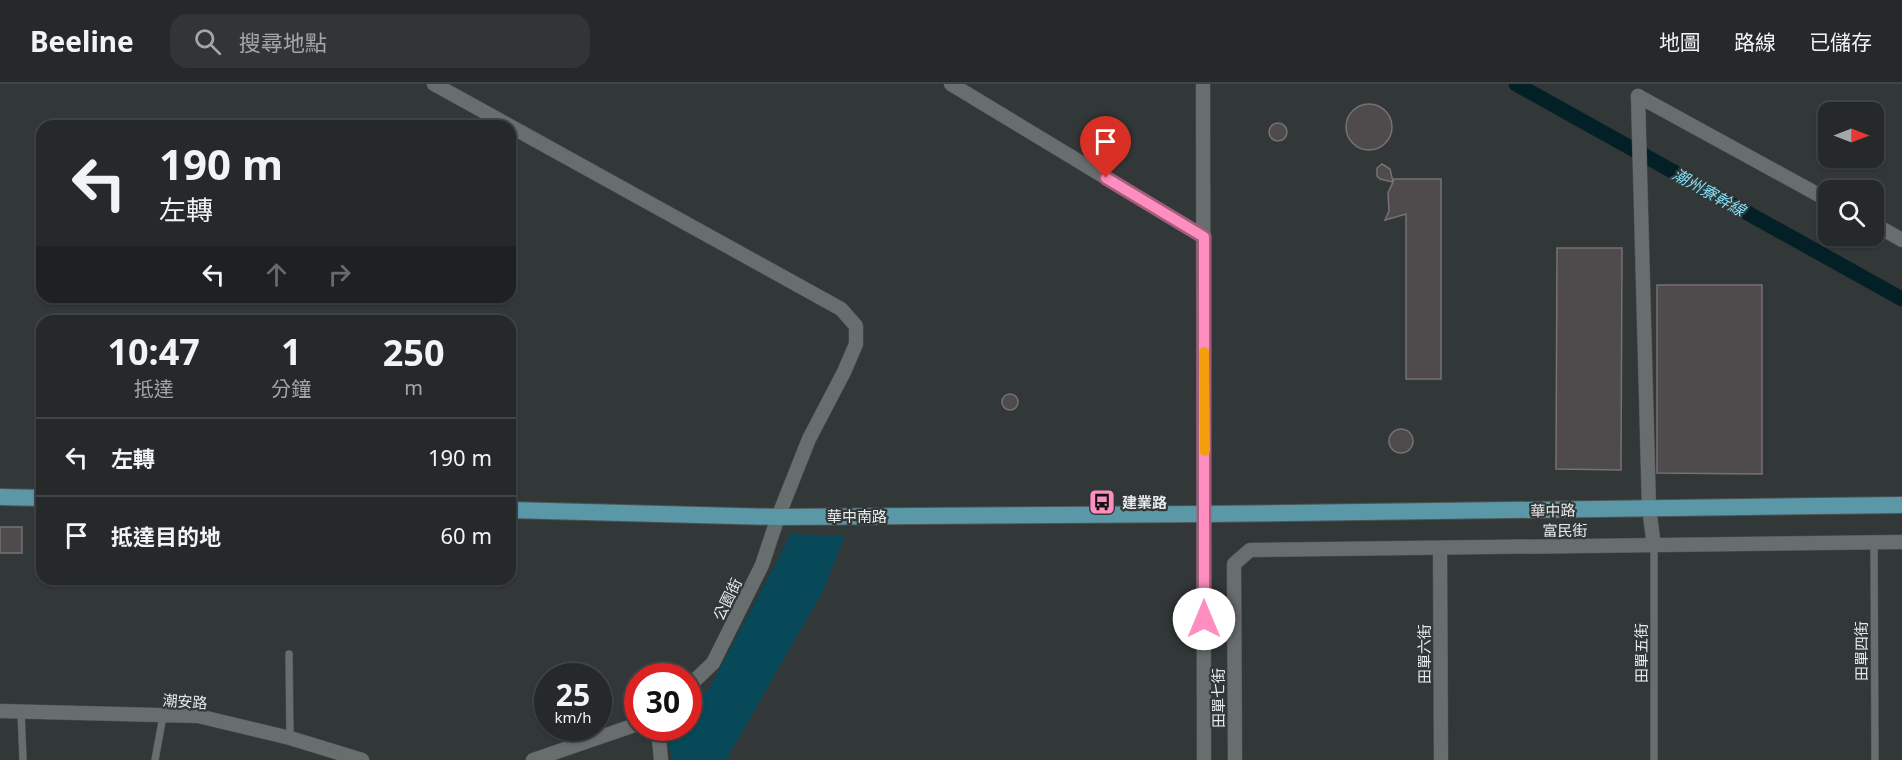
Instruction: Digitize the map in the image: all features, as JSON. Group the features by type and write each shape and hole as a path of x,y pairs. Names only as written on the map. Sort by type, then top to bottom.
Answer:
{"main road":[{"path":"0,497 36,498"},
{"name":"華中路","path":"1205,514 1902,505"},
{"name":"華中南路","path":"516,510 778,517 1205,514"}],"street":[{"name":"公園街","path":"434,84 499,120"},
{"path":"951,84 1204,237"},
{"path":"1203,84 1204,760"},
{"path":"1654,546 1650,508 1638,96 1818,195"},
{"name":"公園街","path":"516,129 841,309 856,326 856,344 809,439 762,565 713,663 702,674"},
{"path":"1884,230 1902,240"},
{"name":"富民街","path":"1234,564 1250,550 1902,542"},
{"name":"田單六街","path":"1440,548 1441,760"},
{"name":"田單七街","path":"1234,564 1235,760"},
{"name":"潮安路","path":"0,711 198,716 290,738 362,760"},
{"path":"534,760 624,729"},
{"path":"659,741 661,760"}],"lane":[{"name":"田單四街","path":"1874,542 1875,760"},
{"name":"田單五街","path":"1654,546 1654,760"},
{"path":"289,654 290,738"},
{"path":"21,711 23,760"},
{"path":"155,760 163,716"}],"shaded area":[{"path":"791,534 845,536 823,591 726,760 672,760 668,741 702,741 702,695 710,687"}],"building":[{"path":"1369,104 1385,111 1392,127 1385,143 1369,150 1353,143 1346,127 1353,111"},
{"path":"1274,123 1282,123 1287,128 1285,139 1274,141 1269,136 1269,128"},
{"path":"1382,164 1390,169 1393,182 1377,176 1377,168"},
{"path":"1394,179 1441,179 1441,379 1406,379 1406,214 1385,220 1389,211 1388,193"},
{"path":"1557,248 1622,248 1621,470 1556,469"},
{"path":"1657,285 1762,285 1762,474 1657,473"},
{"path":"1007,394 1013,394 1018,402 1016,408 1007,410 1002,405 1002,399"},
{"path":"1401,429 1410,432 1413,441 1410,450 1401,453 1392,450 1389,441 1392,432"},
{"path":"0,527 22,527 22,553 0,553"}],"waterway":[{"name":"潮州寮幹線","path":"1516,84 1902,299"}],"slow traffic":[{"path":"1204,352 1205,451"}],"place":[{"name":"建業路","path":"1102,502"}],"route":[{"path":"1106,178 1204,237 1204,619"}]}
